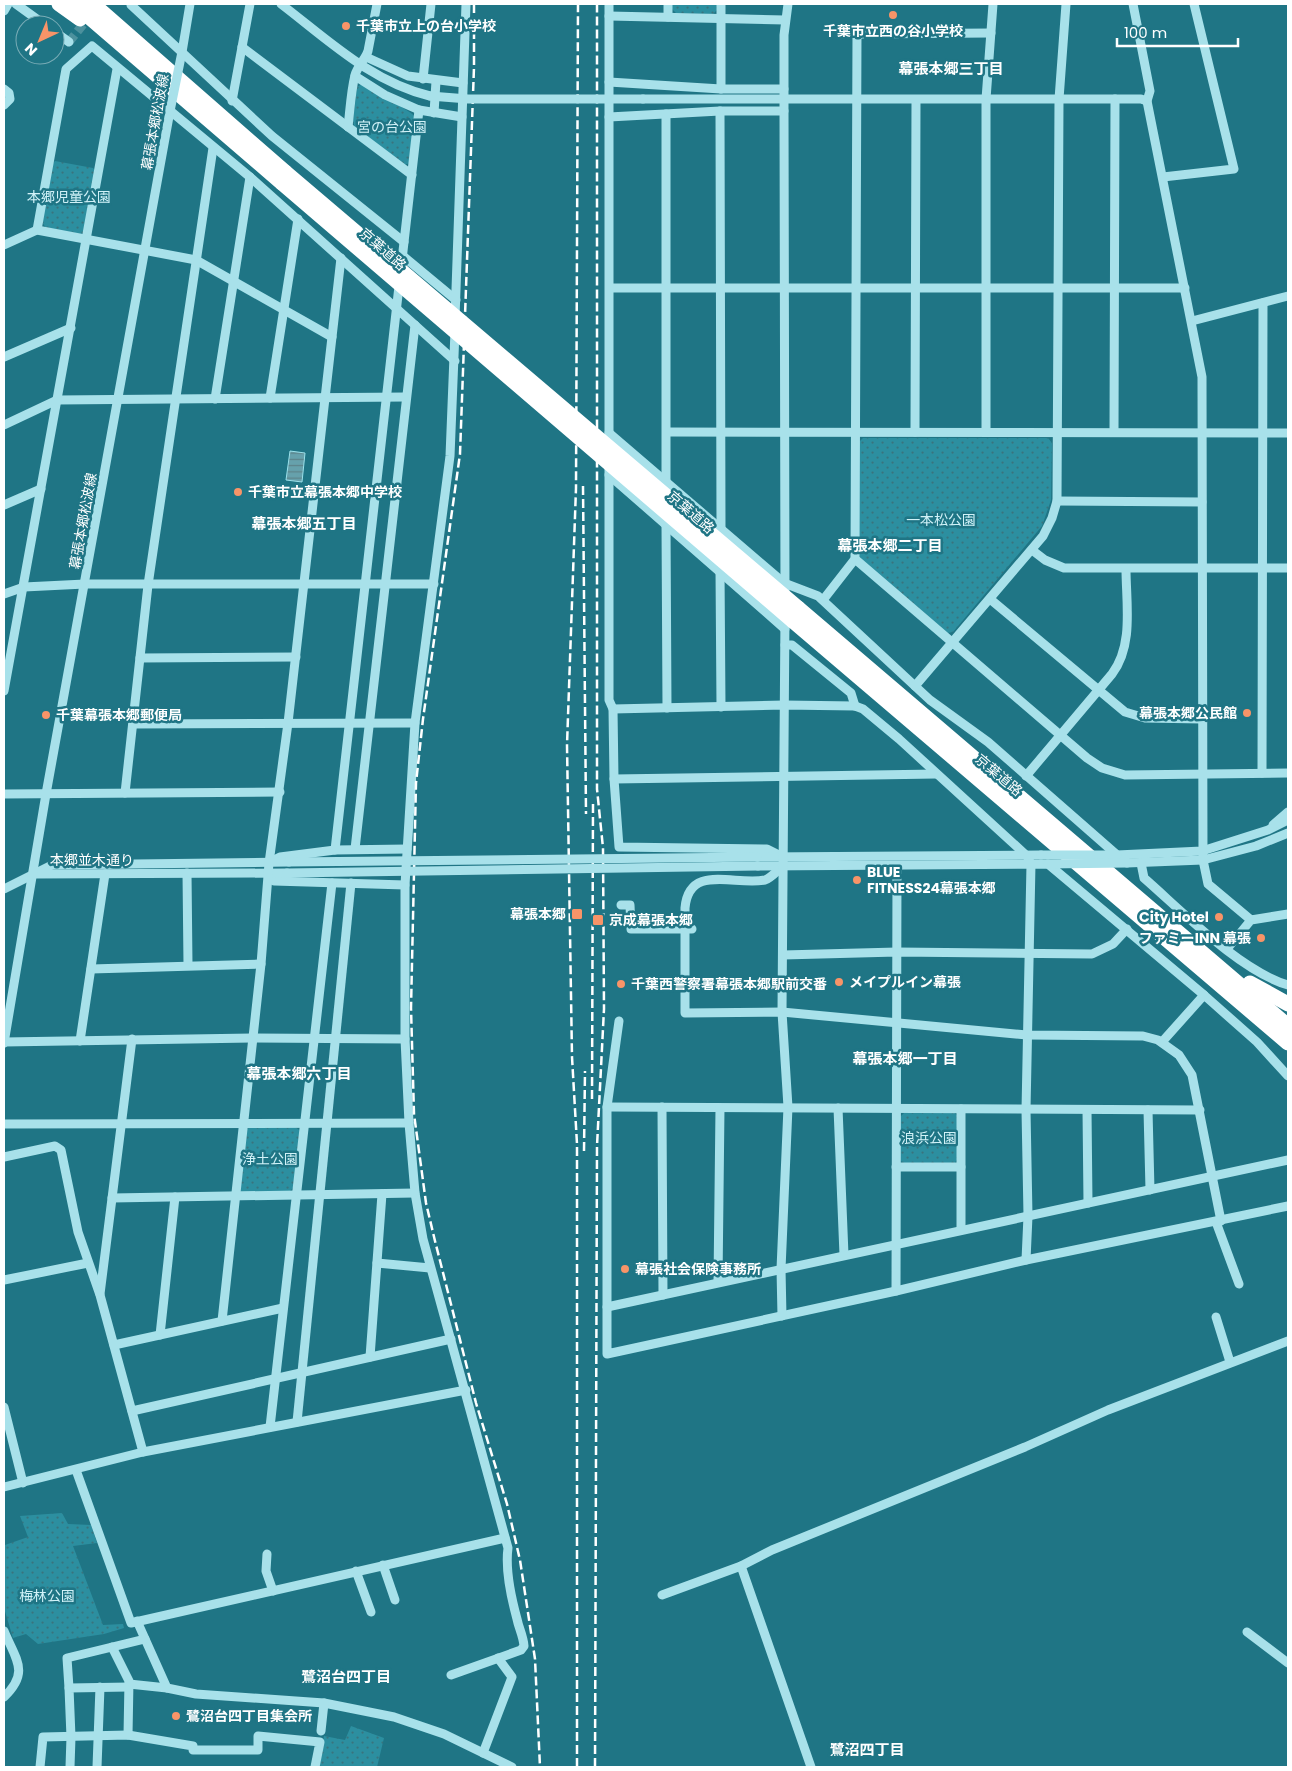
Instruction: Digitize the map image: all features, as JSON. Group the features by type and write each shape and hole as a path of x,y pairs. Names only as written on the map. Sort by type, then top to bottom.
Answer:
{"highway":[{"path":"59,4 138,60"},
{"name":"京葉道路","path":"74,4 138,60 283,177"},
{"name":"京葉道路","path":"93,4 283,177 792,619 1288,1044"},
{"path":"98,4 113,21"},
{"name":"京葉道路","path":"792,619 1201,952 1288,1026"},
{"path":"1201,952 1214,955 1234,972 1270,996 1288,1003"}],"street":[{"path":"4,11 8,4"},
{"path":"16,4 32,15"},
{"name":"幕張本郷松波線","path":"4,1042 46,794 190,4"},
{"path":"232,101 250,4"},
{"path":"281,4 359,64 400,87 430,96 468,99 1115,99 1147,101"},
{"path":"348,127 355,76 359,64 366,57 377,4"},
{"path":"423,79 431,4"},
{"path":"451,1675 521,1650 524,1646 507,1563 508,1548 466,1390 430,1268 416,1193 409,1123 405,1038 404,885 415,723 450,456 455,361 466,4"},
{"path":"609,4 609,700 613,709 614,779 619,848 767,849 783,861 897,866 1029,860 1041,855 1117,856 1202,850 1268,830 1288,820"},
{"path":"668,4 668,17"},
{"path":"721,4 721,88"},
{"path":"782,1316 781,1269 788,1107 782,1012 784,705 785,646 792,619 784,583 784,89 785,20 788,4"},
{"path":"986,432 986,99 993,4"},
{"path":"915,686 1032,550 1047,529 1057,502 1059,99 1066,4"},
{"path":"1133,4 1150,91 1147,101 1202,377 1203,860 1208,884 1251,920"},
{"path":"1162,177 1234,169 1219,100 1194,4"},
{"path":"131,6 272,136 404,242"},
{"path":"609,16 785,20"},
{"path":"823,600 855,559 857,34 991,33"},
{"path":"65,39 69,42"},
{"path":"37,230 66,70 92,46 117,69 250,177 455,361"},
{"path":"242,47 412,176"},
{"path":"366,57 408,76 463,84"},
{"path":"4,691 117,69"},
{"path":"355,76 385,94 420,110 462,117"},
{"path":"434,113 436,81"},
{"path":"609,82 721,88 784,89"},
{"path":"4,89 9,93 10,99 4,105"},
{"path":"1114,431 1115,99"},
{"path":"915,432 916,100"},
{"path":"335,850 364,582 398,310 420,110"},
{"path":"609,117 720,111 784,111"},
{"path":"720,111 721,529"},
{"path":"666,114 666,482"},
{"path":"125,792 148,585 213,148"},
{"path":"215,399 250,177"},
{"path":"270,398 298,219"},
{"path":"4,245 37,230 196,260 332,337"},
{"path":"403,256 456,300"},
{"path":"222,1321 261,964 269,863 280,792 341,258"},
{"path":"610,288 1185,288"},
{"path":"1192,321 1288,296"},
{"path":"1262,773 1263,303"},
{"path":"356,849 415,326"},
{"path":"4,358 70,328"},
{"path":"4,424 57,400 118,401 406,396"},
{"path":"667,432 1114,431 1288,433"},
{"path":"609,433 784,583 806,590 823,600 930,700 988,742 1117,856"},
{"path":"609,475 720,570 792,619"},
{"path":"4,505 41,489"},
{"path":"1057,502 1202,502"},
{"path":"666,524 667,708"},
{"path":"1032,550 1045,560 1064,568 1288,568"},
{"path":"855,559 1094,763 1125,775 1288,773"},
{"path":"1026,776 1117,668 1125,646 1126,569"},
{"path":"720,570 721,707"},
{"path":"4,593 24,586 85,584 385,582 434,584"},
{"path":"990,599 1119,708 1133,715 1145,718 1202,719"},
{"path":"785,646 792,645 851,694 856,706"},
{"path":"140,658 296,657"},
{"path":"613,709 784,705 856,706 899,739 1029,860 1026,1110 1028,1216 1026,1260"},
{"path":"133,724 415,723"},
{"path":"614,779 936,774"},
{"path":"4,794 280,792"},
{"path":"1268,830 1288,812"},
{"path":"758,861 1029,860 1048,864 1203,860 1275,839 1288,833"},
{"path":"1275,839 1288,838"},
{"path":"269,863 280,857 335,850 407,849"},
{"name":"本郷並木通り","path":"33,874 52,865 289,862 758,861"},
{"name":"本郷並木通り","path":"33,874 287,873 758,861"},
{"path":"783,861 767,880 705,880 692,887 686,896 686,1013 782,1012 1027,1035 1134,1035 1162,1042 1179,1055 1192,1074 1219,1222 1238,1284"},
{"path":"1140,863 1144,878 1227,949 1262,975 1288,985"},
{"path":"1048,864 1128,929 1204,995 1257,1042 1288,1076"},
{"path":"896,1291 897,866"},
{"path":"187,873 188,965"},
{"path":"269,873 274,881 404,885"},
{"path":"4,889 33,874"},
{"path":"80,1041 105,874"},
{"path":"270,1427 332,883"},
{"path":"296,1422 351,883"},
{"path":"621,905 630,905 631,929 692,929"},
{"path":"1227,949 1251,920 1288,914"},
{"path":"783,954 897,952 1092,954 1113,944 1128,929"},
{"path":"91,969 261,964"},
{"path":"1162,1042 1204,995"},
{"path":"619,1021 608,1107 607,1354 896,1291 1026,1260 1219,1222 1288,1206"},
{"path":"4,1042 132,1039 405,1038"},
{"path":"100,1295 132,1039"},
{"path":"608,1107 1200,1110"},
{"path":"662,1107 663,1295"},
{"path":"718,1282 720,1108"},
{"path":"838,1108 844,1255"},
{"path":"961,1109 961,1230"},
{"path":"1087,1110 1088,1203"},
{"path":"1148,1110 1150,1190"},
{"path":"4,1124 122,1122 409,1123"},
{"path":"4,1157 55,1146 61,1150 78,1232 100,1295 143,1452"},
{"path":"607,1307 1288,1160"},
{"path":"896,1167 962,1166"},
{"path":"112,1198 416,1193"},
{"path":"370,1357 382,1194"},
{"path":"160,1335 176,1197"},
{"path":"4,1280 88,1263"},
{"path":"377,1263 430,1268"},
{"path":"114,1345 283,1308"},
{"path":"1216,1316 1230,1362"},
{"path":"132,1411 451,1339"},
{"path":"662,1595 741,1566 772,1550 1024,1447 1108,1410 1288,1341"},
{"path":"4,1487 143,1452 466,1390"},
{"path":"4,1407 23,1483"},
{"path":"76,1470 131,1623 505,1538"},
{"path":"267,1554 266,1571 273,1591"},
{"path":"384,1565 395,1600"},
{"path":"741,1566 811,1767"},
{"path":"356,1571 370,1612"},
{"path":"137,1621 167,1688"},
{"path":"4,1631 18,1667 19,1675 18,1681 4,1697"},
{"path":"1247,1632 1288,1663"},
{"path":"70,1767 72,1737 67,1658 145,1639"},
{"path":"112,1647 129,1686 128,1735"},
{"path":"483,1753 512,1677 498,1658"},
{"path":"69,1688 129,1686 167,1688 196,1694 324,1703 414,1722 512,1767"},
{"path":"97,1767 100,1735 100,1687"},
{"path":"321,1731 324,1703"},
{"path":"40,1767 43,1737 128,1735 193,1746 193,1750 258,1750 258,1736 320,1742 315,1767"}],"green space":[{"path":"672,4 717,4 717,10 713,14 676,13 672,9"},
{"name":"宮の台公園","path":"362,84 415,117 410,163 404,165 355,128 353,121 357,87"},
{"name":"本郷児童公園","path":"55,161 93,168 96,172 86,231 81,234 46,228 42,222 52,164"},
{"name":"一本松公園","path":"863,438 1048,438 1052,443 1051,500 1042,526 953,632 947,633 862,560 859,555 859,442"},
{"name":"浪浜公園","path":"953,1112 958,1116 958,1158 954,1164 905,1165 900,1160 900,1117 904,1113"},
{"name":"浄土公園","path":"250,1126 295,1126 300,1131 294,1187 289,1192 243,1194 239,1190 246,1130"},
{"name":"梅林公園","path":"62,1513 68,1524 91,1525 97,1543 73,1546 103,1625 123,1624 124,1628 104,1634 38,1644 26,1634 13,1638 4,1608 4,1544 28,1537 20,1516"},
{"path":"351,1726 384,1738 377,1767 321,1767 319,1764 324,1736 345,1740"}],"shaded area":[{"path":"290,451 305,453 302,482 286,480"}],"tunnel":[{"path":"69,42 89,17"}],"railway":[{"path":"474,4 474,67 460,454 423,719 416,783 411,1008 414,1114 426,1203 435,1241 476,1403 507,1504 520,1560 535,1659 540,1767"},
{"path":"577,1767 577,1144 572,1057 567,745 576,488 578,4"},
{"path":"595,1767 597,1146 604,1009 603,848 597,789 597,4"},
{"path":"583,486 586,814"},
{"path":"592,1099 593,804"},
{"path":"584,1151 585,1071"}],"place":[{"name":"千葉市立西の谷小学校","path":"893,15"},
{"name":"千葉市立上の台小学校","path":"346,26"},
{"name":"千葉市立幕張本郷中学校","path":"238,492"},
{"name":"幕張本郷公民館","path":"1247,713"},
{"name":"千葉幕張本郷郵便局","path":"46,715"},
{"name":"BLUE FITNESS24幕張本郷","path":"857,880"},
{"name":"幕張本郷","path":"577,914"},
{"name":"City Hotel","path":"1219,917"},
{"name":"京成幕張本郷","path":"598,920"},
{"name":"ファミーINN 幕張","path":"1261,938"},
{"name":"メイプルイン幕張","path":"839,982"},
{"name":"千葉西警察署幕張本郷駅前交番","path":"621,984"},
{"name":"幕張社会保険事務所","path":"625,1269"},
{"name":"鷺沼台四丁目集会所","path":"176,1716"}],"district":[{"name":"幕張本郷三丁目","path":"951,68"},
{"name":"幕張本郷五丁目","path":"304,523"},
{"name":"幕張本郷二丁目","path":"890,545"},
{"name":"幕張本郷一丁目","path":"905,1058"},
{"name":"幕張本郷六丁目","path":"299,1073"},
{"name":"鷺沼台四丁目","path":"346,1676"},
{"name":"鷺沼四丁目","path":"867,1749"}]}
